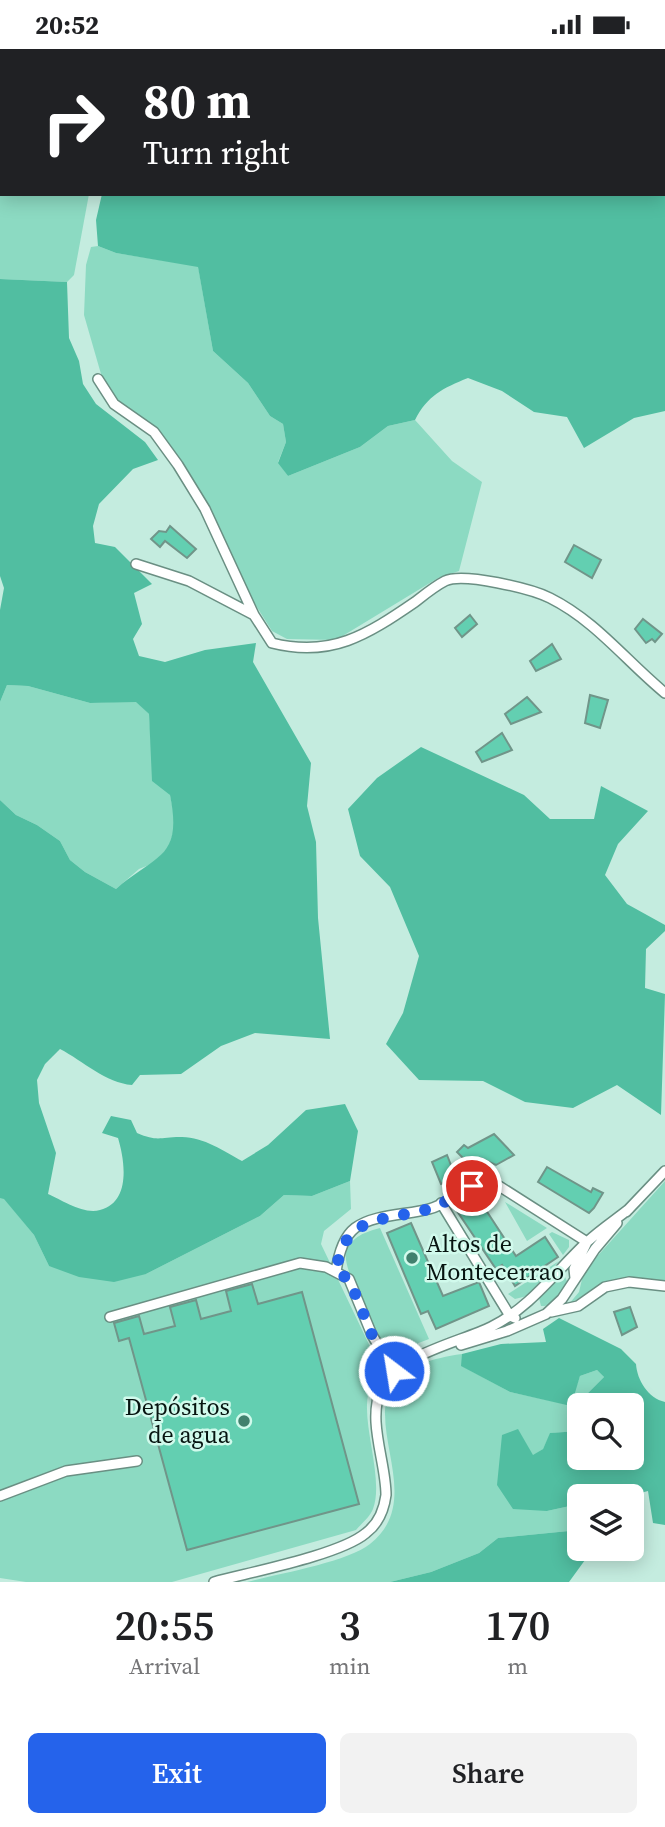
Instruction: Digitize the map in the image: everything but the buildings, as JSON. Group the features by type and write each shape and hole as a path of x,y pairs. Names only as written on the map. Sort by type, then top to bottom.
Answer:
{"street":[{"path":"98,379 114,404 154,432 178,465 228,553 254,615 272,643 289,647 332,647 375,630 448,579 491,581 548,597 601,631 665,693"},
{"path":"136,564 189,581 254,615"},
{"path":"546,1314 562,1299 575,1278 629,1209 665,1171"},
{"path":"336,1272 342,1248 355,1229 366,1223 433,1208 478,1183 499,1185 587,1242"},
{"path":"441,1203 510,1316 526,1324"},
{"path":"214,1582 347,1545 369,1531 384,1507 386,1495 377,1420 378,1398 381,1388 394,1371 510,1316 528,1304 587,1242 629,1209"},
{"path":"575,1278 574,1269 587,1242"},
{"path":"110,1317 300,1263 336,1272 349,1279 372,1335 394,1371"},
{"path":"429,1353 526,1324 546,1314 578,1305 605,1287 629,1282 665,1286"},
{"path":"0,1496 66,1471 136,1461"}],"green space":[{"path":"0,196 89,196 74,275 67,282 0,279"},
{"path":"102,196 665,196 665,411 634,418 584,448 567,417 534,412 502,391 468,378 437,394 415,420 388,426 360,447 288,476 278,463 286,442 283,424 270,416 248,383 213,351 198,267 116,253 98,246 96,220"},
{"path":"98,246 116,253 198,266 213,351 248,383 270,416 283,424 286,442 278,462 288,476 360,447 388,426 415,420 452,461 482,482 459,571 438,578 336,640 287,639 272,631 246,590 219,528 175,454 156,428 118,402 101,374 84,315 86,265 91,247"},
{"path":"0,279 67,282 69,338 79,361 83,384 96,404 145,442 158,460 133,469 99,504 93,526 95,543 115,547 152,584 134,593 142,624 133,639 139,656 165,662 205,650 256,643 253,662 311,763 307,806 316,842 318,918 330,1039 255,1033 221,1046 181,1074 140,1075 132,1085 104,1076 60,1049 45,1064 37,1080 39,1103 56,1153 48,1194 80,1209 94,1211 110,1206 117,1199 124,1169 121,1147 118,1138 102,1133 111,1116 131,1120 137,1133 144,1136 196,1139 242,1161 268,1145 306,1110 345,1104 358,1131 350,1181 312,1196 284,1195 260,1216 146,1274 114,1282 79,1277 49,1266 34,1235 4,1199 0,1198 0,800 16,815 60,841 70,860 85,872 116,889 163,853 173,832 173,816 170,795 152,781 149,714 136,702 90,703 28,686 7,685 0,702 0,610 4,588 0,576"},
{"path":"7,685 28,686 90,703 136,701 149,714 152,757 170,795 176,824 169,846 154,863 139,869 116,889 85,872 70,860 60,841 16,815 0,800 0,702"},
{"path":"421,747 524,795 550,819 594,819 601,786 648,811 618,844 605,875 627,904 665,925 665,931 646,949 645,988 665,994 661,1115 617,1085 573,1108 525,1102 483,1081 419,1080 386,1044 403,1013 419,956 390,887 360,856 348,809 377,778"},
{"path":"350,1181 351,1209 324,1231 321,1244 375,1357 368,1393 367,1417 376,1498 368,1518 356,1530 172,1582 26,1582 0,1578 0,1198 4,1198 34,1235 49,1266 146,1274 260,1216 284,1195 312,1196"},
{"path":"665,1181 665,1282 601,1285 569,1304 579,1292 583,1275 593,1261"},
{"path":"505,1202 547,1228 527,1241"},
{"path":"380,1228 429,1339 390,1354 362,1304 346,1262 346,1253 351,1242 364,1233"},
{"path":"552,1232 569,1240 569,1247 563,1255 549,1234"},
{"path":"559,1261 527,1296 515,1299 508,1294"},
{"path":"564,1275 567,1281 560,1294 550,1304 541,1306 539,1298 558,1276"},
{"path":"559,1318 621,1349 636,1364 639,1376 653,1397 665,1402 665,1525 653,1523 648,1491 644,1492 644,1484 567,1484 567,1507 547,1511 513,1509 497,1485 502,1435 518,1429 533,1455 543,1449 550,1433 567,1432 567,1470 644,1470 644,1393 588,1393 604,1377 597,1370 580,1376 575,1393 567,1393 567,1405 510,1392 461,1366 462,1354 501,1344 546,1342 543,1329"},
{"path":"462,1354 462,1366 510,1392 567,1404 567,1432 551,1433 543,1449 533,1456 518,1430 547,1511 567,1507 567,1531 498,1538 479,1553 431,1572 390,1582 247,1582 329,1562 360,1550 370,1544 389,1520 394,1492 385,1408 394,1384 417,1366"},
{"path":"597,1370 604,1377 588,1393 574,1393 580,1376"},
{"path":"567,1531 567,1561 584,1561 569,1582 390,1582 431,1572 479,1553 498,1538"}],"place":[{"name":"Altos de Montecerrao","path":"412,1258"},
{"name":"Depósitos de agua","path":"244,1421"}],"route":[{"path":"394,1371 372,1335 349,1279 336,1272 346,1238 366,1223 433,1208 472,1186"}]}
